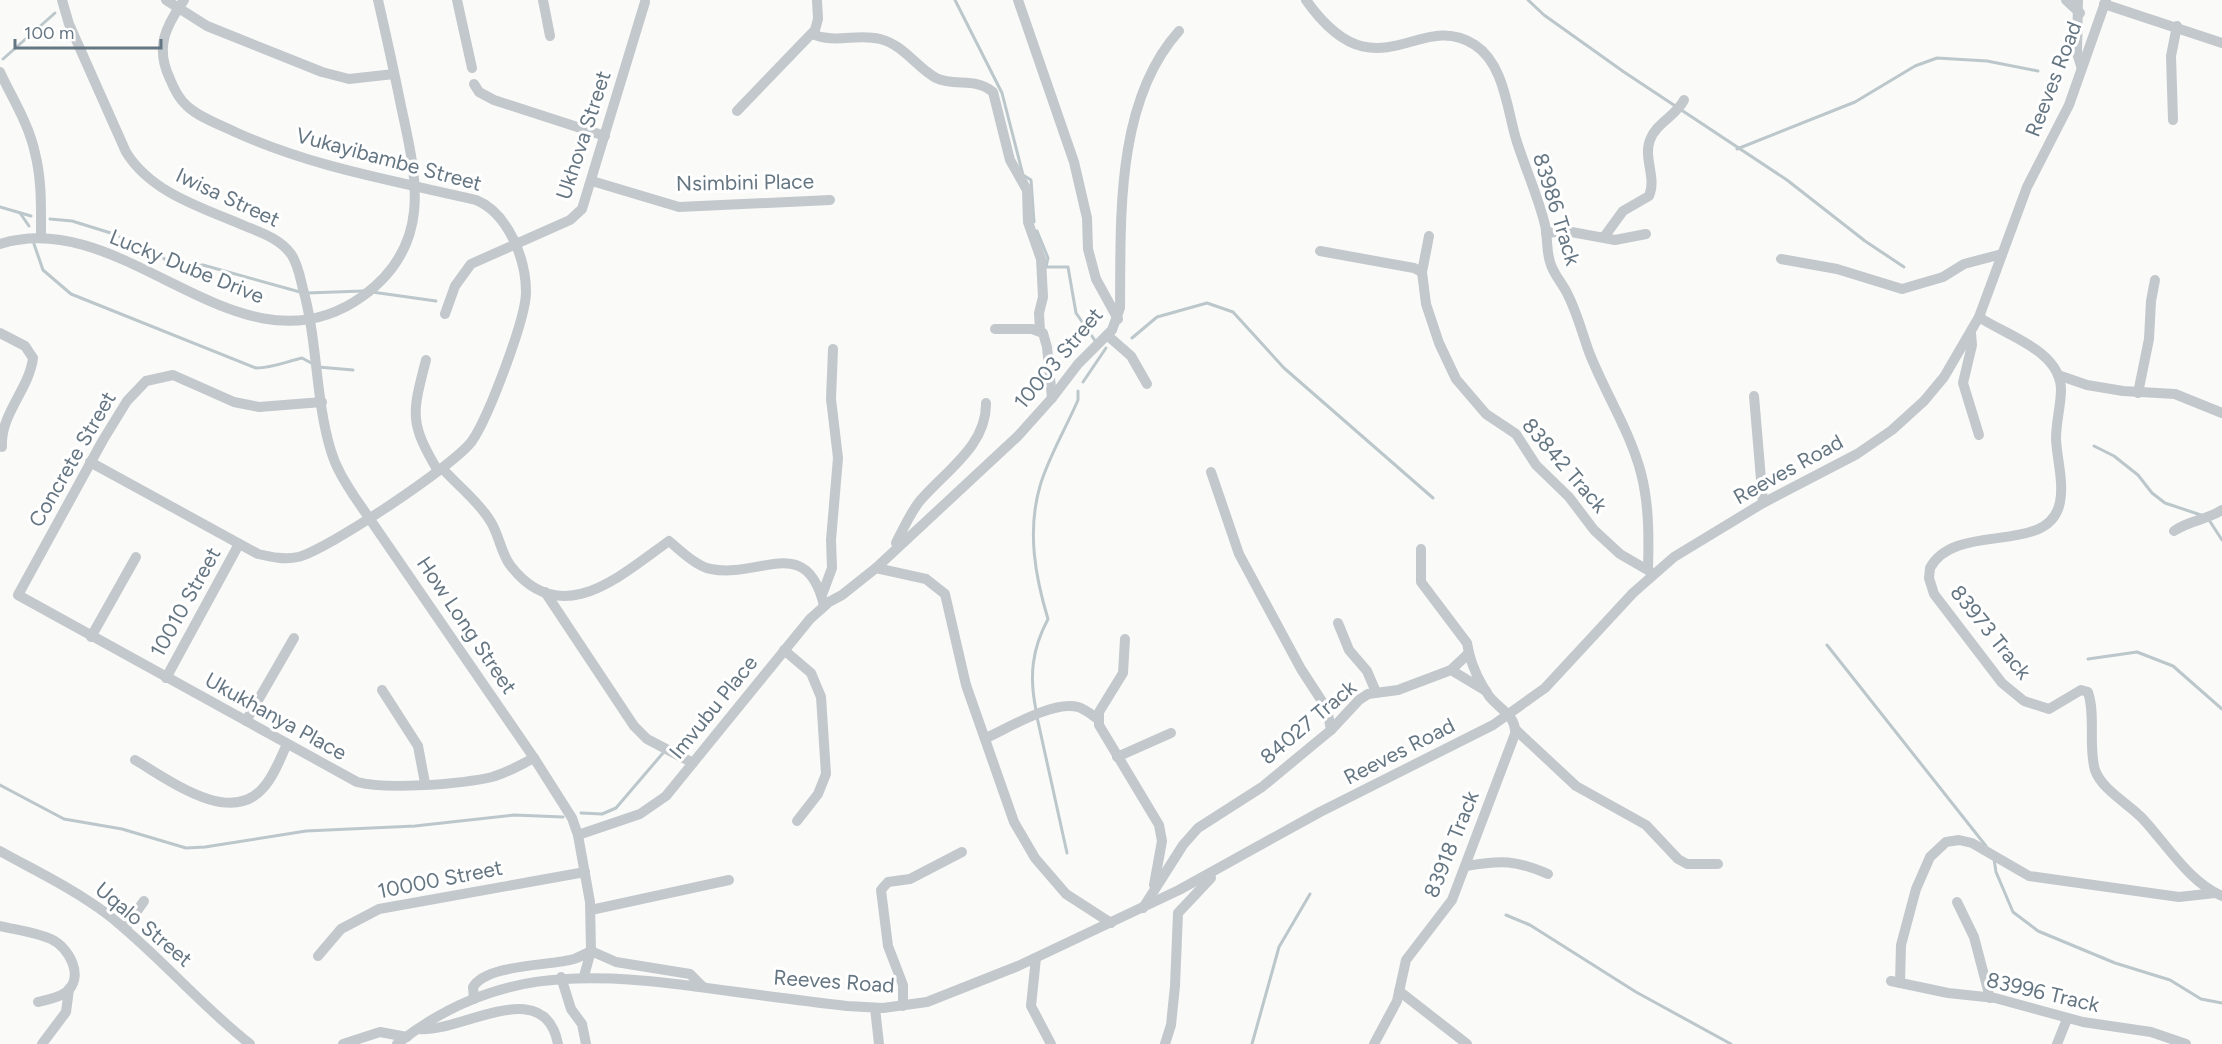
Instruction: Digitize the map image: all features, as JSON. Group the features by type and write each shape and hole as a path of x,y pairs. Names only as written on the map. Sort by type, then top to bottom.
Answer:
{"street":[{"name":"Iwisa Street","path":"62,0 69,24 126,152 143,174 164,188 268,236 284,246 296,264 310,320"},
{"path":"166,0 181,4 207,26 337,77 360,79 394,74"},
{"name":"Lucky Dube Drive","path":"0,244 41,236 79,243 257,319 290,322 310,320 350,304 369,291 386,274 409,234 417,186 378,0"},
{"path":"457,0 472,68"},
{"path":"543,0 550,36"},
{"path":"737,111 812,34 818,19 817,0"},
{"path":"1018,0 1074,162 1085,209 1088,249 1096,279 1118,319"},
{"name":"83986 Track","path":"1306,0 1344,40 1363,48 1388,48 1446,36 1465,40 1480,49 1492,63 1499,78 1546,233 1550,263 1572,304 1589,351 1638,462 1647,507 1651,571"},
{"path":"2066,0 2080,14"},
{"path":"2078,0 2080,14 2077,48 2081,66"},
{"name":"Ukhova Street","path":"445,314 455,286 471,264 574,218 585,203 645,2"},
{"path":"2105,2 2222,43"},
{"name":"Reeves Road","path":"398,1044 418,1029 474,999 527,982 561,977 617,977 875,1008 927,1002 966,989 1143,909 1320,812 1510,716 1554,680 1651,571 1763,503 1857,454 1892,430 1924,401 1944,377 1979,317 2027,187 2062,122 2105,2"},
{"name":"Vukayibambe Street","path":"90,462 258,554 298,557 317,550 370,518 440,470 466,448 482,424 524,311 526,289 516,245 501,219 484,203 417,186 344,172 266,146 204,117 186,105 166,70 162,51 164,32 181,4"},
{"path":"2173,120 2171,56 2177,26"},
{"name":"10003 Street","path":"862,578 876,568 1010,443 1052,398 1078,364 1107,335 1118,319 1127,148 1154,65 1179,31"},
{"path":"812,34 836,40 879,39 902,49 939,79 974,82 993,92 1010,160 1027,190 1028,222 1041,259 1043,297 1039,314 1040,331 1047,347 1052,398"},
{"path":"0,72 26,125 35,152 40,193 41,236"},
{"path":"474,84 479,92 494,100 604,136"},
{"path":"1604,237 1623,211 1648,196 1652,188 1647,154 1650,138 1660,125 1675,115 1684,100"},
{"name":"Nsimbini Place","path":"592,181 679,207 830,200"},
{"path":"1546,233 1566,231 1615,240 1646,234"},
{"name":"83842 Track","path":"1429,236 1422,272 1425,304 1436,335 1465,392 1486,414 1516,434 1536,465 1569,497 1608,543 1632,562 1651,571"},
{"path":"1320,251 1414,268 1422,272"},
{"path":"1781,259 1837,269 1902,289 1938,279 1964,264 2002,254"},
{"path":"2138,393 2149,339 2151,301 2155,280"},
{"path":"1979,317 2030,346 2048,360 2058,375 2087,385 2138,393 2175,394 2222,412"},
{"name":"How Long Street","path":"310,320 328,437 336,466 534,758 568,812 578,835 591,910 591,951 584,976"},
{"path":"995,329 1032,328 1040,331"},
{"path":"0,333 25,346 33,358 4,423 2,447"},
{"path":"1971,333 1972,345 1963,383 1979,435"},
{"path":"1107,335 1131,356 1147,384"},
{"path":"823,600 832,568 831,540 838,458 831,399 833,349"},
{"path":"426,360 414,405 414,417 421,441 440,470 491,521 501,550 510,565 526,581 545,592 573,596 598,590 669,541 710,569 739,569 784,562 795,564 815,579 823,600"},
{"name":"Concrete Street","path":"18,595 90,462 118,416 146,381 167,375 247,405 270,407 322,402"},
{"name":"83973 Track","path":"2058,375 2061,395 2056,428 2061,490 2058,509 2037,531 1987,538 1951,549 1931,565 1930,586 1940,603 2002,683 2022,700 2049,709 2081,690 2088,692 2094,763 2098,776 2142,818 2175,856 2219,894"},
{"path":"1754,396 1763,503"},
{"path":"893,551 919,502 976,439 985,420 986,403"},
{"path":"1211,472 1239,554 1301,669 1327,710 1331,730"},
{"path":"2174,531 2187,522 2222,510"},
{"name":"10010 Street","path":"166,678 239,544"},
{"path":"1421,549 1421,582 1467,643 1473,669 1497,706 1510,716 1516,730 1576,786 1646,825 1678,860 1687,864 1718,864"},
{"path":"91,637 135,557"},
{"path":"876,568 926,579 945,594 963,674 1014,822 1035,858 1066,894 1111,923"},
{"name":"Imvubu Place","path":"578,835 640,814 655,805 693,763 823,600 862,578"},
{"path":"545,592 634,726 647,739 693,763"},
{"name":"Ukukhanya Place","path":"18,595 357,782 378,785 491,777 534,758"},
{"path":"1338,623 1350,650 1367,671 1376,692"},
{"path":"246,721 294,638"},
{"path":"1125,639 1123,673 1102,705 1098,719 1103,736 1153,812 1162,833 1152,892"},
{"path":"784,650 811,673 822,697 826,774 818,794 797,821"},
{"name":"84027 Track","path":"1143,909 1152,892 1198,828 1262,787 1331,730 1359,700 1376,692 1398,690 1451,670 1469,653"},
{"path":"1451,670 1486,691"},
{"path":"382,690 418,746 425,783"},
{"path":"986,738 1036,713 1068,706 1081,708 1098,719"},
{"name":"83918 Track","path":"1374,1044 1395,1007 1406,960 1449,905 1466,866 1516,730"},
{"path":"1117,758 1171,733"},
{"path":"135,760 203,797 235,804 251,798 264,787 287,744"},
{"name":"83996 Track","path":"2186,1044 2151,1032 2067,1019 1990,998 1948,993 1896,982 1901,945 1916,889 1930,857 1946,842 1959,840 1972,843 2029,876 2179,897 2219,894"},
{"name":"Uqalo Street","path":"0,851 78,895 124,928 227,1026 250,1044"},
{"path":"903,1006 903,985 888,946 882,887 888,882 910,879 962,852"},
{"path":"1466,866 1509,861 1523,863 1548,874"},
{"path":"1165,1044 1171,1025 1176,986 1178,913 1219,868"},
{"name":"10000 Street","path":"318,956 341,929 379,909 585,872"},
{"path":"591,910 729,880"},
{"path":"124,928 144,901"},
{"path":"1957,903 1974,937 1990,998"},
{"path":"0,926 44,936 59,945 74,963 74,980 69,988 57,997 38,1002"},
{"path":"474,999 473,987 483,978 525,965 573,960 591,951 616,962 690,974 703,987"},
{"path":"1036,958 1031,1006 1051,1044"},
{"path":"561,977 571,1009 582,1024 586,1044"},
{"path":"42,1044 66,1012 69,988"},
{"path":"1399,992 1467,1044"},
{"path":"875,1008 879,1044"},
{"path":"418,1029 438,1030 495,1012 526,1010 540,1013 550,1023 558,1044"},
{"path":"2057,1044 2067,1019"},
{"path":"343,1044 380,1032 407,1037"}],"waterway":[{"path":"955,0 1002,93 1023,175 1031,180 1034,222"},
{"path":"1528,0 1544,15 1624,72 1787,180 1865,241 1904,267"},
{"path":"3,59 55,13"},
{"path":"1737,149 1855,102 1915,66 1937,58 1987,61 2038,71"},
{"path":"0,207 31,216"},
{"path":"20,213 29,226"},
{"path":"50,219 72,221 114,234"},
{"path":"1037,231 1048,258 1046,267 1068,267 1076,313 1096,342"},
{"path":"120,237 148,246"},
{"path":"34,244 43,270 71,294 256,368 274,366 302,358 313,364"},
{"path":"157,252 174,268 203,265 300,292"},
{"path":"307,293 363,291"},
{"path":"372,292 436,301"},
{"path":"1132,338 1157,317 1207,303 1233,312 1284,368 1433,498"},
{"path":"1083,382 1106,348"},
{"path":"318,367 353,370"},
{"path":"1036,710 1033,663 1038,641 1048,619 1039,586 1034,553 1036,503 1048,465 1078,400 1078,391"},
{"path":"2094,446 2114,456 2138,475 2152,493 2165,503 2201,515"},
{"path":"2209,520 2222,540"},
{"path":"1827,645 1986,846"},
{"path":"2088,659 2137,652 2173,666 2222,709"},
{"path":"1037,717 1067,853"},
{"path":"581,813 602,814 616,808 663,753"},
{"path":"0,785 64,819 122,829 186,848 306,831 415,826 514,815 563,817"},
{"path":"1994,859 1996,872 2013,912 2038,931 2115,963 2170,980 2201,999 2222,1003"},
{"path":"1252,1044 1279,947 1310,894"},
{"path":"1506,915 1530,925 1636,992 1731,1044"}]}
